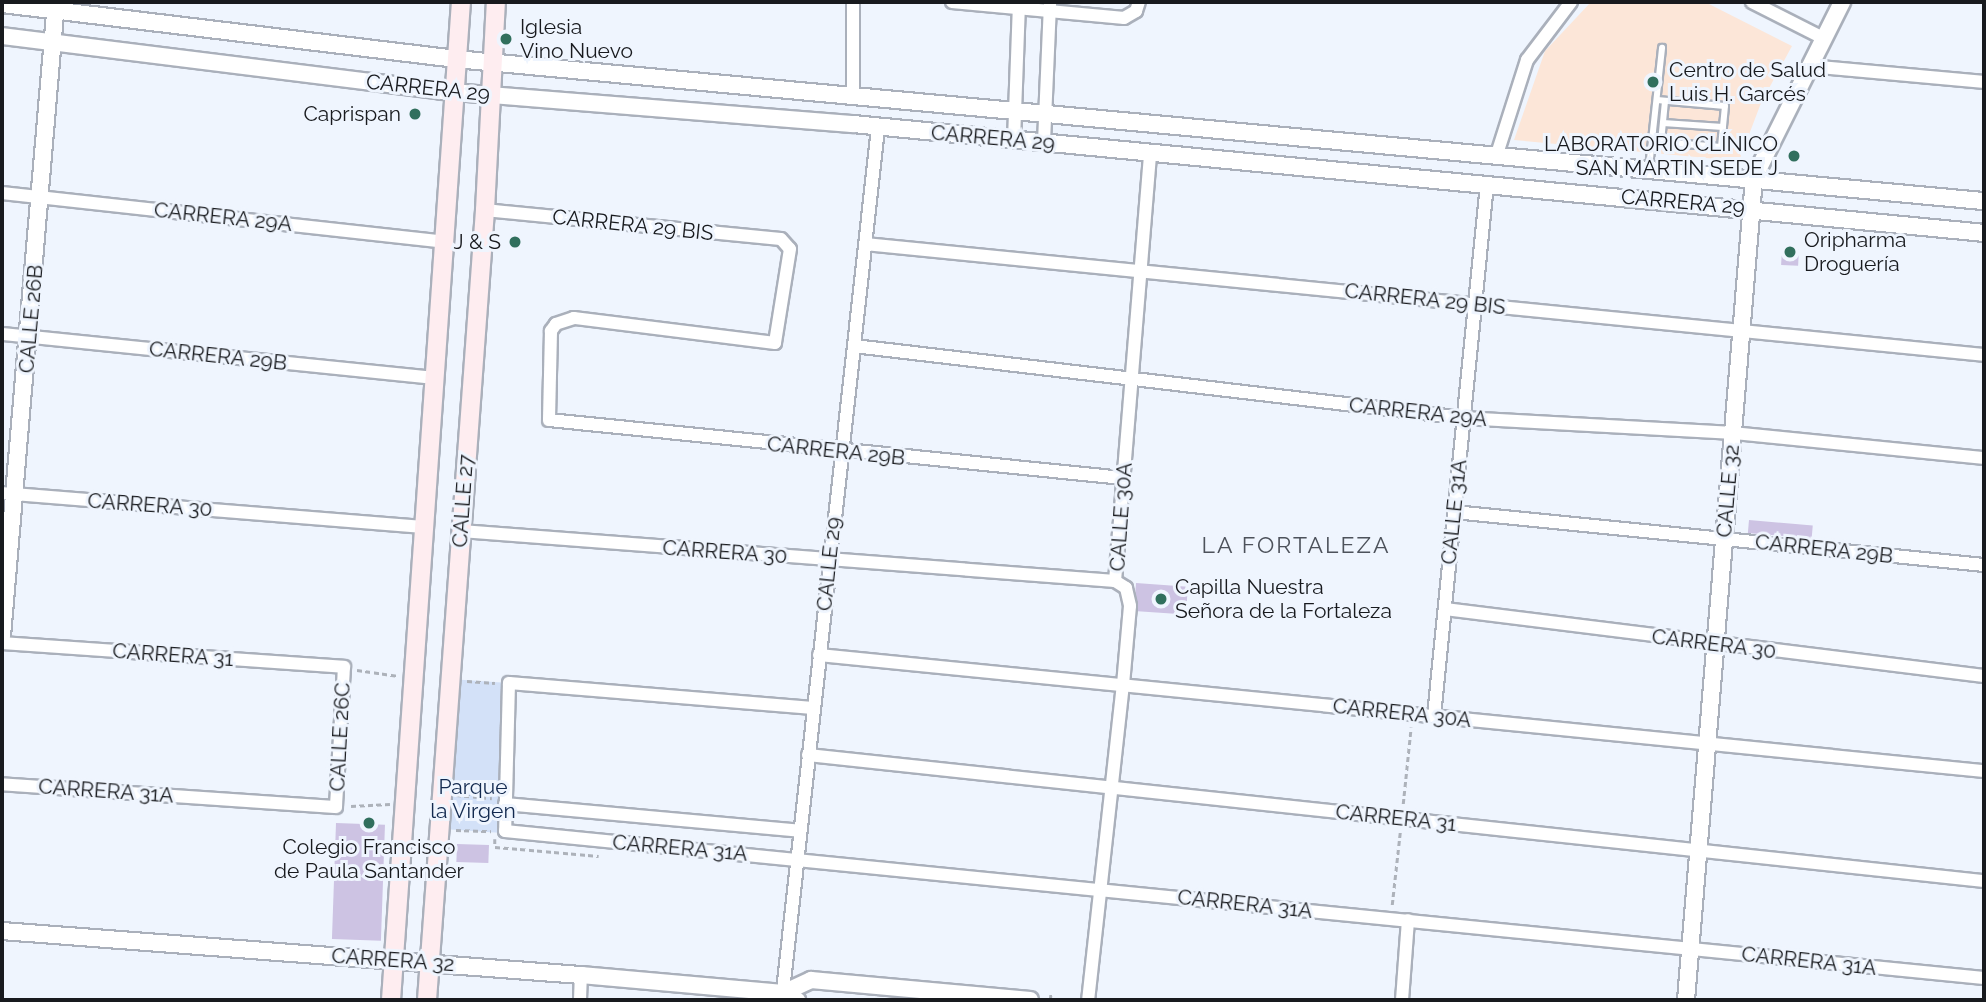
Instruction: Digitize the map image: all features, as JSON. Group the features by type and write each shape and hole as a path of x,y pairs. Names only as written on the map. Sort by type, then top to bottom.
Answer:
{"main road":[{"name":"CALLE 27","path":"391,1000 452,92 461,2"},
{"name":"CALLE 27","path":"427,1000 485,210 488,95 496,2"}],"street":[{"path":"853,2 853,96"},
{"path":"952,2 1050,6 1124,18 1136,11 1139,2"},
{"path":"1497,155 1527,60 1571,2"},
{"path":"1752,2 1823,38"},
{"name":"CALLE 32","path":"1686,1000 1754,178 1842,2"},
{"name":"CARRERA 29","path":"2,4 55,6 455,59 1984,201"},
{"path":"1014,140 1018,5"},
{"name":"CALLE 26B","path":"2,636 8,494 29,336 42,198 55,6"},
{"path":"1044,142 1050,6"},
{"name":"CARRERA 29","path":"2,36 452,92 1044,142 1751,208 1984,233"},
{"path":"1809,66 1984,82"},
{"name":"CALLE 29","path":"787,998 797,859 878,127"},
{"name":"CALLE 30A","path":"1088,1000 1102,889 1130,606 1126,589 1115,581 1150,152"},
{"name":"CALLE 31A","path":"1434,716 1487,184"},
{"name":"CARRERA 29A","path":"2,193 444,242"},
{"name":"CARRERA 29 BIS","path":"485,210 780,239 790,249 779,338 768,345 574,318 556,324 551,331 549,420"},
{"name":"CARRERA 29 BIS","path":"865,244 1984,355"},
{"name":"CARRERA 29B","path":"2,334 434,378"},
{"name":"CARRERA 29A","path":"854,346 1464,418 1733,433 1984,458"},
{"name":"CARRERA 29B","path":"549,420 842,452 1123,478"},
{"name":"CARRERA 30","path":"8,494 424,527"},
{"name":"CARRERA 29B","path":"1454,512 1984,565"},
{"name":"CARRERA 30","path":"461,531 1115,581"},
{"name":"CARRERA 30","path":"1444,609 1984,676"},
{"name":"CARRERA 31","path":"2,643 344,667"},
{"name":"CARRERA 30A","path":"819,655 1984,771"},
{"name":"CALLE 26C","path":"336,807 344,667"},
{"path":"505,801 509,683 813,708"},
{"name":"CARRERA 31","path":"808,755 1984,881"},
{"name":"CARRERA 31A","path":"2,783 336,807"},
{"name":"CARRERA 31A","path":"800,831 505,801 505,831 1984,978"},
{"path":"1402,1000 1408,920"},
{"name":"CARRERA 32","path":"2,931 429,962 581,975 787,998 811,980 1030,1000"},
{"path":"580,1000 581,975"}],"lane":[{"path":"1661,101 1725,106 1721,147 1661,142 1663,123 1661,101 1662,48"},
{"path":"1649,168 1661,101"},
{"path":"1663,123 1723,127"}],"path":[{"path":"344,667 402,677"},
{"path":"477,681 509,683"},
{"path":"443,794 505,801"},
{"path":"336,807 393,804"},
{"path":"440,829 496,831 495,847 604,856"},
{"path":"1050,1000 1051,992"}],"shaded area":[{"name":"Centro de Salud Luis H. Garcés","path":"1591,2 1705,2 1792,46 1761,103 1739,161 1514,140 1545,51"}],"green space":[{"name":"Parque la Virgen","path":"450,679 509,683 498,833 440,829"}],"building":[{"path":"1782,248 1799,249 1798,266 1781,265"},
{"path":"1749,520 1813,526 1812,539 1748,533"},
{"name":"Capilla Nuestra Señora de la Fortaleza","path":"1136,583 1188,587 1186,615 1134,611"},
{"path":"336,823 385,825 381,941 332,939"},
{"path":"457,844 489,845 488,863 456,862"}],"place":[{"name":"Iglesia Vino Nuevo","path":"506,39"},
{"name":"Centro de Salud Luis H. Garcés","path":"1653,82"},
{"name":"Caprispan","path":"415,114"},
{"name":"LABORATORIO CLÍNICO SAN MARTIN SEDE J","path":"1794,156"},
{"name":"J & S","path":"515,242"},
{"name":"Oripharma Droguería","path":"1790,252"},
{"name":"Capilla Nuestra Señora de la Fortaleza","path":"1161,599"},
{"name":"Colegio Francisco de Paula Santander","path":"369,823"}],"district":[{"name":"LA FORTALEZA","path":"1296,545"}]}
